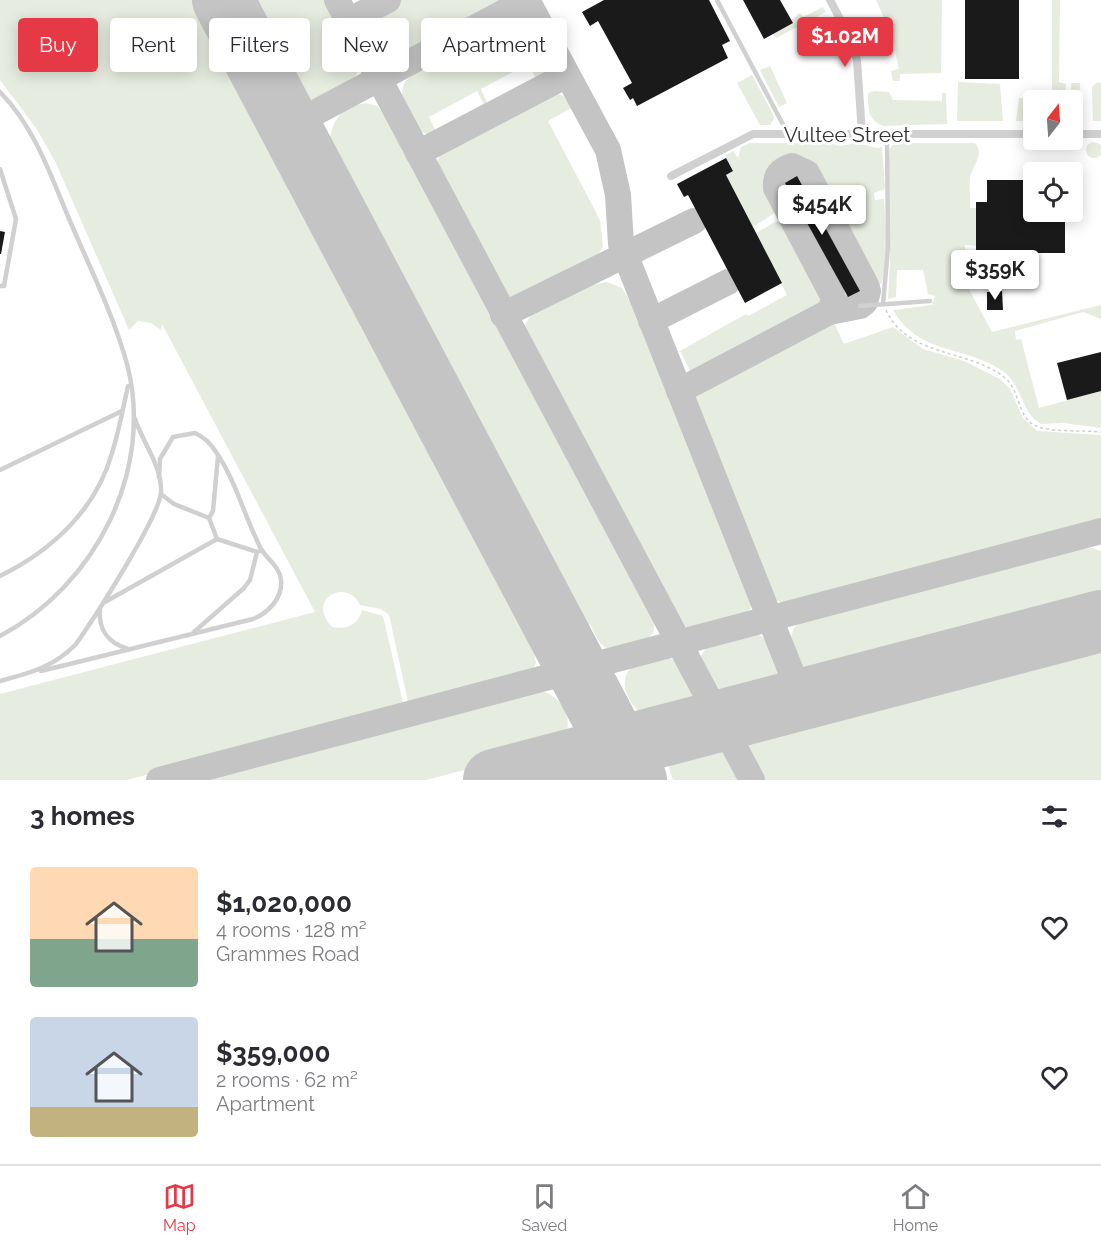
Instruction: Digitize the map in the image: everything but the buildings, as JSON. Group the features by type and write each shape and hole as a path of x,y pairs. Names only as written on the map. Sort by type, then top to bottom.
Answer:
{"street":[{"path":"830,0 855,50 862,134"},
{"name":"Vultee Street","path":"671,176 747,136 1023,134"},
{"path":"1083,134 1101,134"}],"lane":[{"path":"717,0 788,134"},
{"path":"0,92 43,160 111,315 128,365 134,417 132,456 118,507 87,562 50,601 0,636"},
{"path":"883,304 888,248 887,134"},
{"path":"0,169 16,219 4,286 0,286"},
{"path":"860,306 930,301"},
{"path":"0,576 23,565 57,540 79,516 96,489 112,455 129,380"},
{"path":"0,470 122,411"},
{"path":"134,417 159,477"},
{"path":"0,681 41,671 131,649 189,634 253,619 268,609 278,595 281,581 279,573 259,551 218,455 202,436 195,433 180,433 173,436 164,448 160,459 161,494 146,528 76,644 64,656 41,671"},
{"path":"209,518 213,511 218,455"},
{"path":"161,494 174,504 209,518 217,539"},
{"path":"101,606 217,539 259,551"},
{"path":"189,634 244,588 250,580 259,551"},
{"path":"101,606 99,618 106,636 112,642 131,649"}],"path":[{"path":"883,304 890,319 920,344 957,356 1005,377 1033,424 1043,428 1101,432"}],"shaded area":[{"path":"0,0 204,0 214,18 209,18 209,72 242,72 548,646 534,653 536,663 531,673 409,706 389,615 381,609 360,605 354,597 338,592 326,600 323,608 325,617 332,627 342,628 355,623 362,610 383,616 404,707 127,780 0,780 0,694 315,612 162,324 161,330 151,323 138,321 129,330 55,161 36,128 0,80"},
{"path":"239,0 327,0 337,18 322,18 322,72 357,72 354,79 338,94 327,100 317,105 297,108 278,72 310,72 310,18 249,18"},
{"path":"400,0 504,0 494,10 479,18 421,18 421,48 409,54 409,18 370,18"},
{"path":"876,0 942,0 941,73 900,74 900,81 893,81 891,71 899,69 892,36"},
{"path":"1052,0 1060,0 1059,82 1066,84 1066,90 1052,90"},
{"path":"823,7 826,12 776,38 773,34 800,13 803,17"},
{"path":"770,66 787,103 779,107 760,70"},
{"path":"420,69 421,72 513,72 481,89 489,107 486,109 477,91 429,117 437,133 434,135 425,133 414,126 409,119 402,97 403,87 409,78"},
{"path":"532,72 544,72 542,78 537,80"},
{"path":"752,75 773,114 774,119 770,125 760,125 737,83"},
{"path":"958,82 1000,84 1003,121 957,121"},
{"path":"1071,83 1080,83 1080,90 1071,90"},
{"path":"1096,83 1101,83 1101,121 1093,121 1092,87"},
{"path":"889,92 893,100 942,101 942,93 946,93 947,124 883,126 874,120 870,113 868,93"},
{"path":"550,93 562,95 573,107 548,121 600,220 603,247 579,271 553,287 529,298 515,300 500,293 439,177 437,164 442,152 449,145"},
{"path":"1019,98 1023,98 1023,121 1016,121"},
{"path":"367,103 377,106 396,128 651,608 655,622 653,633 632,648 618,651 606,648 598,640 590,624 576,632 333,174 329,147 335,122 347,107"},
{"path":"826,142 840,146 856,143 882,147 885,189 874,193 875,200 884,199 886,249 883,276 880,286 874,291 810,169 804,164 799,161 788,162 765,174 783,211 776,212 753,227 726,175 733,171 725,156 733,151 738,158 741,147 750,143 815,145"},
{"path":"1094,142 1102,150 1094,158 1086,150"},
{"path":"895,143 975,143 978,147 979,155 971,174 970,186 970,208 976,208 976,246 965,245 965,282 992,332 1101,305 1101,319 1083,312 1015,331 1016,340 1021,339 1039,408 1101,391 1101,428 1063,423 1041,424 1029,413 1015,384 1004,372 989,363 930,343 917,336 904,325 893,310 932,305 935,296 928,294 923,270 897,270 896,297 888,299 889,162 890,148"},
{"path":"788,219 825,288 825,300 816,313 702,373 692,374 680,351 746,314 748,316 787,295 756,233 773,223"},
{"path":"607,282 622,288 630,301 633,300 664,382 667,383 753,598 748,612 731,622 711,627 691,628 676,622 526,341 526,323 543,307 589,286"},
{"path":"832,319 844,344 893,327 923,349 964,361 1000,379 1010,389 1023,418 1037,431 1101,435 1101,523 789,606 774,599 693,405 697,392 702,387"},
{"path":"1091,548 1101,551 1101,599 1080,608 822,677 801,669 793,655 791,638 793,631 803,620 1065,550"},
{"path":"751,632 767,641 777,658 778,676 774,684 759,693 730,699 717,696 700,668 700,659 704,651 716,642"},
{"path":"1101,635 1101,780 759,780 745,752 745,741 755,727"},
{"path":"663,656 679,664 685,671 692,687 692,696 684,712 651,721 633,705 625,690 625,682 632,667"},
{"path":"538,690 555,698 565,712 568,720 567,729 559,745 426,780 193,780"},
{"path":"707,740 725,748 742,780 673,780 669,768 674,751"},
{"path":"580,772 595,775 600,780 550,780"}],"taxiway":[{"path":"337,0 752,780"},
{"path":"354,18 388,0"},
{"path":"527,0 608,150 618,195 621,244 802,699"},
{"path":"290,126 527,0"},
{"path":"418,153 567,75"},
{"path":"679,391 829,312 860,306 865,302 868,291 866,285 807,173 792,166 779,174 776,188 832,294 834,301 829,312"},
{"path":"503,315 694,221"},
{"path":"651,321 728,282"},
{"path":"159,780 1101,531"}],"runway":[{"path":"223,0 636,780"},
{"path":"494,780 1101,621"}]}
